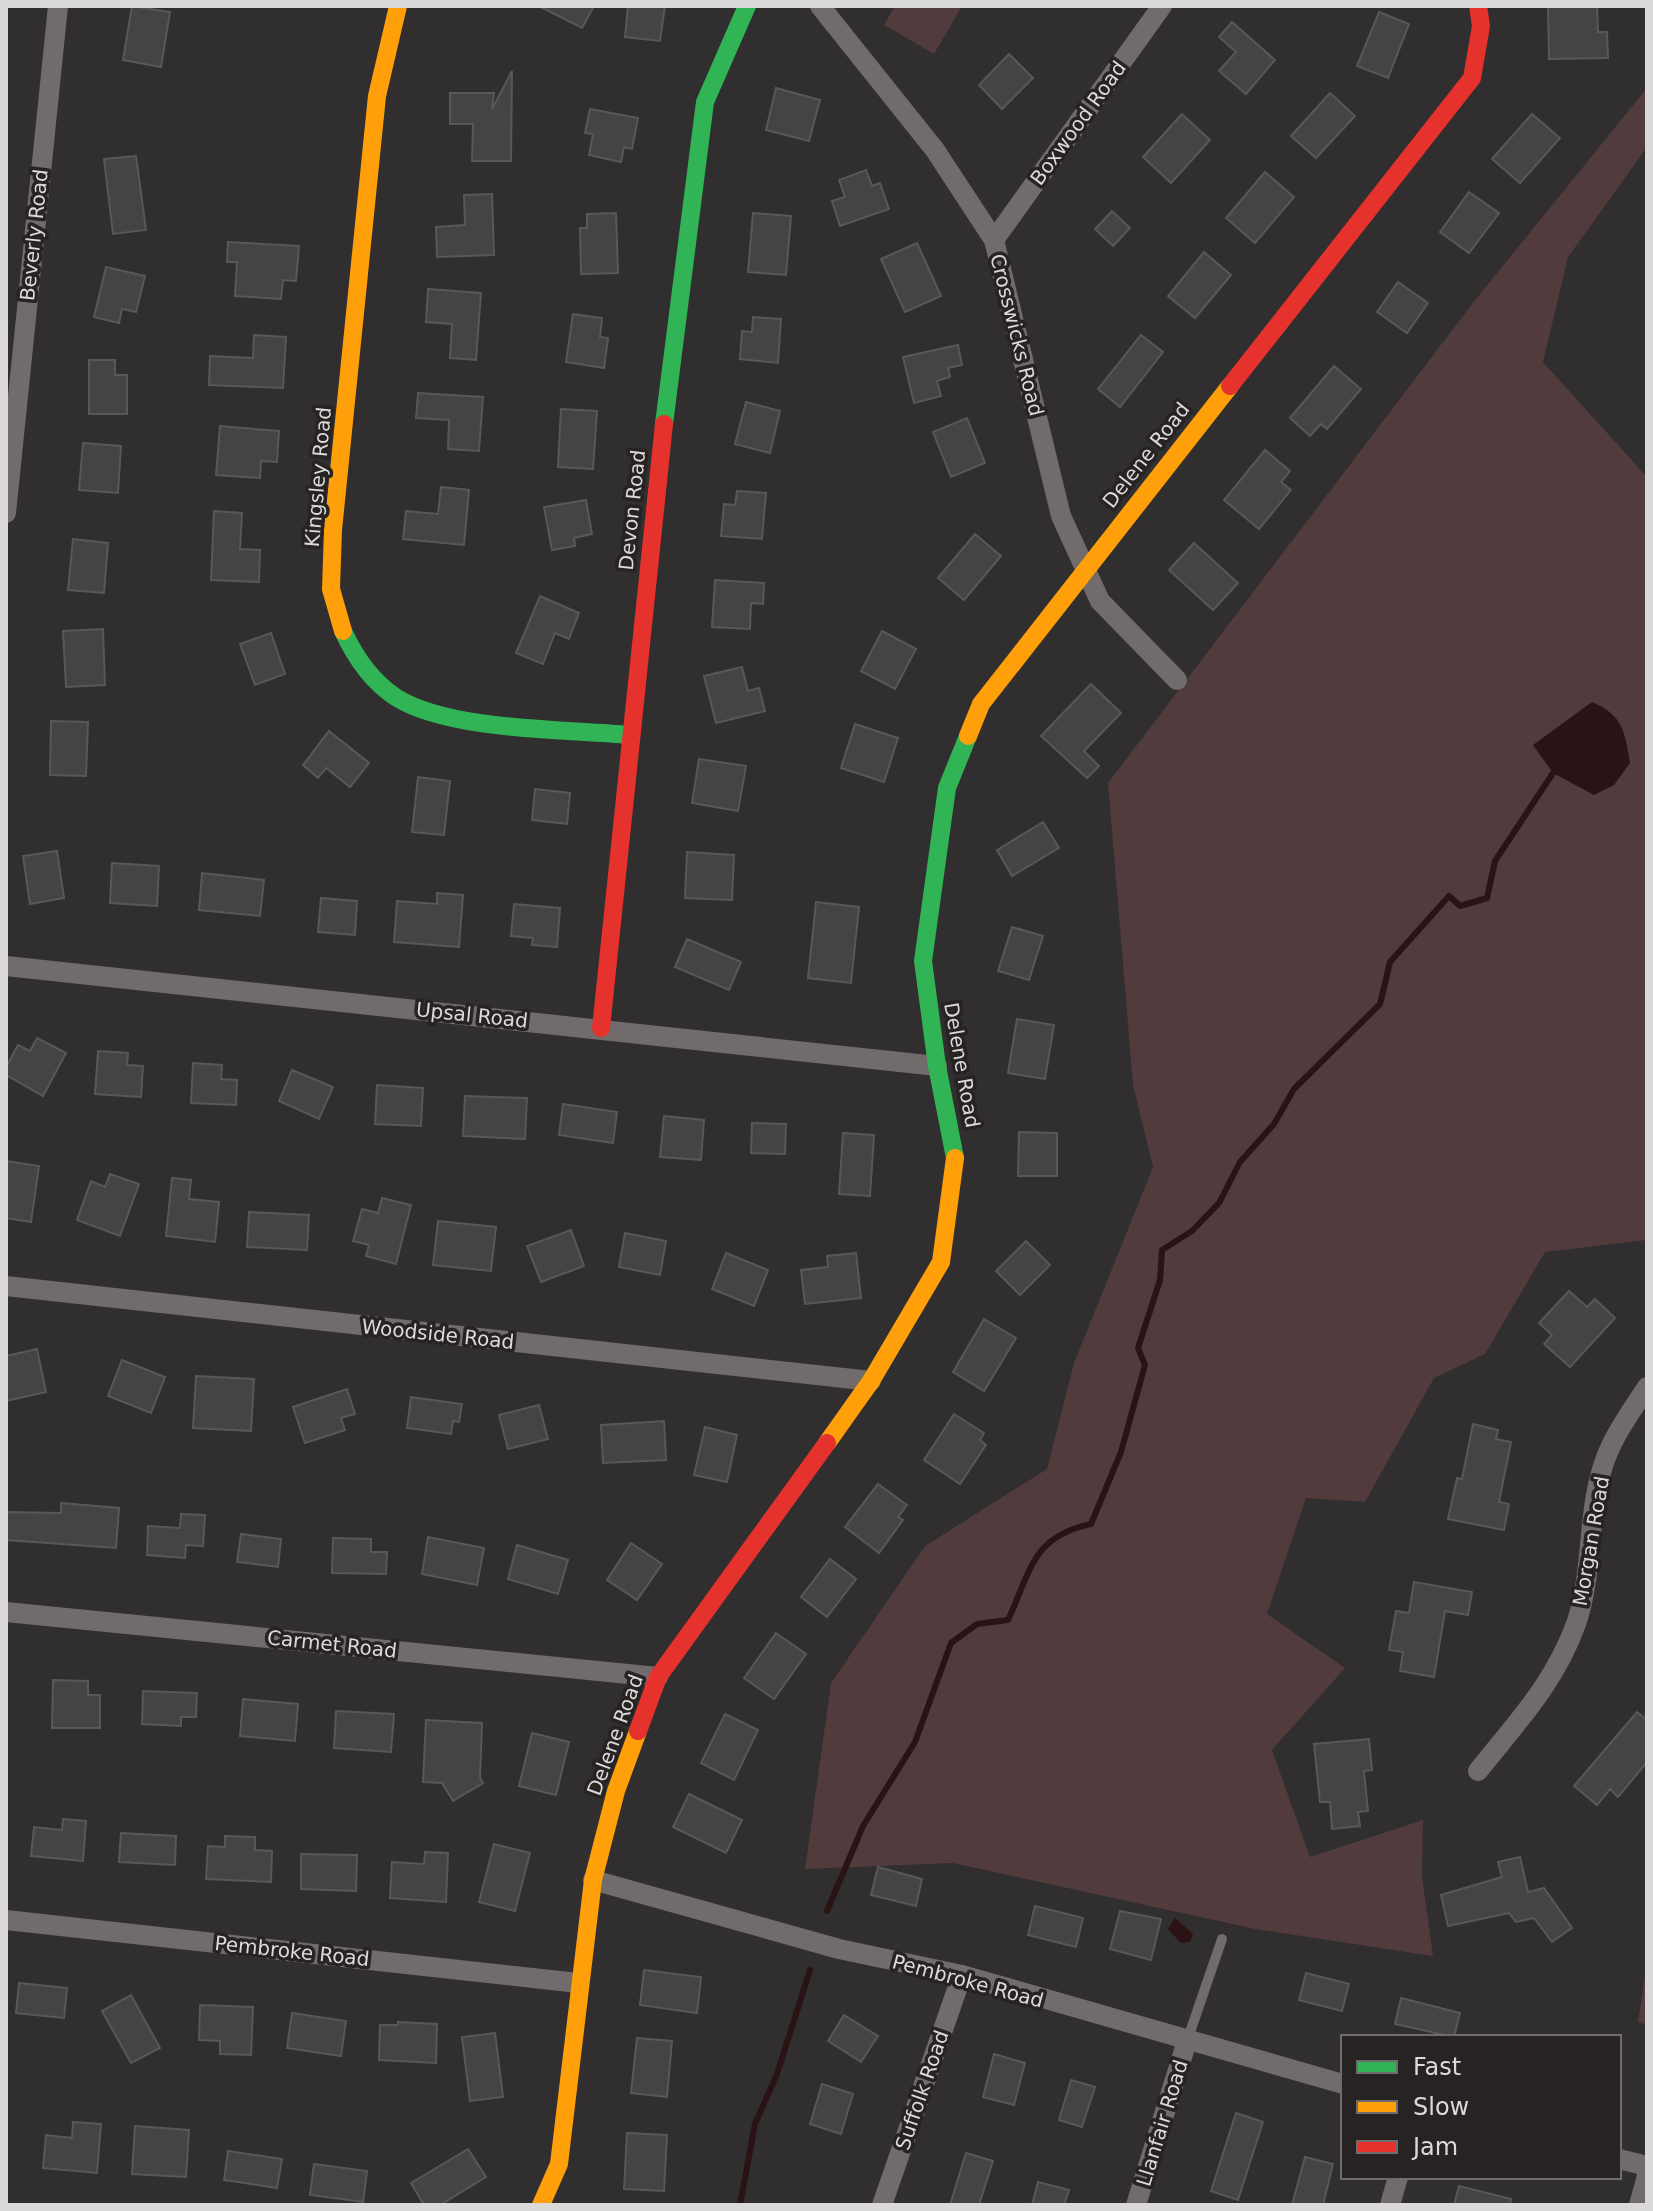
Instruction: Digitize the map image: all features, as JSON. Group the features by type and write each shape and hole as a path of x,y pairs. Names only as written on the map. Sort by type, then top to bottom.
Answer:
{"street":[{"name":"Beverly Road","path":"6,513 58,6"},
{"name":"Kingsley Road","path":"398,6 377,96 333,530 332,596 341,629 354,656 409,705 472,720 629,735"},
{"name":"Devon Road","path":"601,1028 629,735 685,237 705,102 747,6"},
{"name":"Crosswicks Road","path":"820,6 935,150 994,240 1061,516 1100,601 1177,680"},
{"name":"Boxwood Road","path":"994,240 1162,6"},
{"name":"Delene Road","path":"541,2205 559,2164 578,1983 593,1880 616,1791 658,1677 871,1381 941,1262 956,1151 937,1066 923,961 947,788 981,704 1472,78 1481,26 1478,6"},
{"name":"Upsal Road","path":"6,966 937,1066"},
{"name":"Woodside Road","path":"6,1286 871,1381"},
{"name":"Morgan Road","path":"1478,1771 1555,1674 1576,1623 1588,1578 1600,1474 1618,1430 1647,1387"},
{"name":"Carmet Road","path":"6,1612 658,1677"},
{"name":"Pembroke Road","path":"593,1880 839,1949 962,1975 1341,2083"},
{"name":"Pembroke Road","path":"6,1920 578,1983"},
{"name":"Suffolk Road","path":"882,2205 962,1975"},
{"name":"Llanfair Road","path":"1136,2205 1187,2041"},
{"path":"1621,2160 1647,2166"},
{"path":"1639,2205 1647,2176"},
{"path":"1390,2205 1397,2179"}],"lane":[{"path":"1187,2041 1222,1939"}],"shaded area":[{"path":"895,6 962,6 934,54 884,25"},
{"path":"1647,88 1647,147 1568,257 1543,362 1647,477 1647,1240 1545,1252 1485,1354 1434,1378 1365,1502 1306,1498 1267,1614 1345,1668 1272,1750 1310,1857 1423,1820 1422,1876 1433,1956 1255,1929 953,1863 805,1869 831,1683 925,1546 1047,1469 1074,1363 1153,1167 1133,1085 1108,783 1472,304"},
{"path":"1592,702 1610,713 1621,726 1630,763 1614,785 1594,795 1553,773 1533,745"},
{"path":"1175,1918 1193,1934 1190,1942 1181,1943 1168,1929"},
{"path":"1647,1962 1647,2025 1638,2022"}],"building":[{"path":"132,6 170,12 161,67 123,60"},
{"path":"539,6 594,6 582,28"},
{"path":"628,6 665,6 660,41 625,37"},
{"path":"1548,6 1597,6 1598,32 1607,32 1608,58 1549,59"},
{"path":"1379,12 1409,24 1388,78 1357,66"},
{"path":"1232,22 1275,60 1246,94 1219,71 1236,52 1219,37"},
{"path":"1009,54 1033,78 1002,109 979,85"},
{"path":"512,71 511,161 472,161 473,124 450,124 450,93 494,93 492,109"},
{"path":"776,88 820,100 809,141 766,130"},
{"path":"1330,93 1355,116 1316,158 1291,136"},
{"path":"590,109 638,118 632,149 624,147 621,162 589,155 593,134 585,133"},
{"path":"1182,114 1210,140 1171,183 1143,157"},
{"path":"1532,114 1560,138 1520,183 1492,159"},
{"path":"136,156 146,230 113,234 104,159"},
{"path":"866,170 872,186 880,183 889,209 840,226 832,201 845,197 839,180"},
{"path":"1265,172 1294,197 1255,243 1226,218"},
{"path":"1469,192 1499,213 1469,253 1440,232"},
{"path":"492,194 494,255 437,257 436,227 465,225 464,195"},
{"path":"1112,211 1130,228 1113,246 1095,229"},
{"path":"616,213 618,273 581,274 580,228 587,228 587,214"},
{"path":"753,213 791,216 786,275 748,272"},
{"path":"228,242 299,246 296,281 283,280 281,299 235,296 237,262 227,262"},
{"path":"917,243 941,296 905,312 881,259"},
{"path":"1204,252 1231,275 1195,318 1168,296"},
{"path":"106,267 145,276 136,312 122,309 119,323 94,317"},
{"path":"1398,282 1428,303 1407,333 1377,312"},
{"path":"428,289 481,293 476,360 450,358 452,324 426,322"},
{"path":"573,314 602,318 600,337 608,338 604,368 566,362"},
{"path":"753,317 781,319 778,363 740,359 742,331 752,332"},
{"path":"254,335 286,337 283,388 209,385 210,356 253,358"},
{"path":"1141,335 1163,352 1120,407 1098,389"},
{"path":"958,345 962,365 948,368 950,377 937,381 941,396 914,403 903,357"},
{"path":"89,360 115,360 115,375 127,375 127,414 89,414"},
{"path":"1334,366 1361,389 1327,429 1321,424 1310,436 1290,418"},
{"path":"418,393 483,397 479,451 448,449 449,420 416,418"},
{"path":"746,402 780,411 770,453 735,444"},
{"path":"561,409 597,411 593,469 558,467"},
{"path":"967,418 985,463 951,477 933,432"},
{"path":"220,426 279,431 277,462 261,461 260,478 216,475"},
{"path":"83,443 121,446 118,493 79,490"},
{"path":"1265,450 1290,471 1281,482 1291,490 1259,529 1224,500"},
{"path":"441,487 469,490 464,545 403,539 406,511 438,514"},
{"path":"737,491 766,493 762,539 721,536 724,504 735,505"},
{"path":"586,500 592,534 574,538 575,546 552,550 544,507"},
{"path":"214,511 242,513 240,549 260,550 259,582 211,580"},
{"path":"975,534 1001,556 964,600 938,578"},
{"path":"73,539 108,543 104,593 68,590"},
{"path":"1194,543 1238,583 1213,610 1169,570"},
{"path":"715,580 764,583 763,604 751,603 750,629 712,627"},
{"path":"540,596 579,613 569,639 555,633 543,664 516,653"},
{"path":"103,629 105,685 66,687 63,631"},
{"path":"882,631 916,649 895,689 861,671"},
{"path":"271,633 285,674 255,685 240,644"},
{"path":"742,667 748,691 759,688 765,711 716,723 704,676"},
{"path":"1091,684 1121,713 1084,751 1099,766 1087,778 1041,736"},
{"path":"51,721 88,722 86,776 50,775"},
{"path":"855,724 898,738 884,782 841,768"},
{"path":"329,731 369,763 350,787 326,768 318,778 303,765"},
{"path":"699,759 746,766 738,811 692,803"},
{"path":"418,777 450,781 444,835 412,832"},
{"path":"535,789 570,793 567,824 532,820"},
{"path":"1043,822 1059,848 1012,876 997,850"},
{"path":"57,851 64,898 30,904 23,856"},
{"path":"687,852 734,855 732,900 685,898"},
{"path":"112,863 159,866 157,906 110,903"},
{"path":"202,873 264,880 260,916 199,910"},
{"path":"437,893 463,895 459,947 394,942 397,901 437,904"},
{"path":"321,898 357,901 355,935 318,932"},
{"path":"816,902 859,907 851,983 808,978"},
{"path":"514,904 560,908 557,947 532,945 533,938 511,936"},
{"path":"1012,927 1043,936 1029,980 998,971"},
{"path":"687,939 741,962 729,990 675,967"},
{"path":"1017,1019 1054,1025 1045,1079 1008,1073"},
{"path":"37,1038 66,1053 43,1096 6,1075 6,1067 18,1045 30,1051"},
{"path":"98,1051 128,1053 127,1065 143,1066 141,1097 95,1094"},
{"path":"193,1063 222,1065 221,1079 237,1080 236,1105 191,1103"},
{"path":"292,1070 333,1087 319,1119 279,1101"},
{"path":"377,1085 423,1088 421,1126 375,1124"},
{"path":"465,1096 527,1098 525,1139 463,1136"},
{"path":"563,1104 617,1112 613,1143 559,1135"},
{"path":"664,1116 704,1120 701,1160 660,1157"},
{"path":"752,1123 786,1124 785,1154 751,1153"},
{"path":"1019,1132 1057,1133 1057,1176 1018,1176"},
{"path":"843,1133 874,1135 870,1196 839,1194"},
{"path":"6,1161 39,1166 31,1222 6,1218"},
{"path":"110,1174 139,1184 120,1236 77,1220 91,1181 105,1187"},
{"path":"172,1178 191,1180 189,1199 219,1202 215,1242 166,1236"},
{"path":"382,1198 411,1205 396,1264 366,1256 369,1245 353,1241 362,1209 378,1213"},
{"path":"249,1212 309,1215 307,1250 247,1247"},
{"path":"438,1221 496,1227 491,1271 433,1265"},
{"path":"571,1230 584,1266 541,1282 527,1246"},
{"path":"625,1233 666,1241 660,1275 619,1267"},
{"path":"1026,1241 1050,1265 1020,1295 996,1271"},
{"path":"726,1253 768,1270 754,1306 712,1289"},
{"path":"856,1253 861,1298 805,1304 801,1270 828,1267 827,1256"},
{"path":"1569,1291 1587,1307 1595,1299 1615,1318 1570,1367 1544,1344 1552,1335 1539,1323"},
{"path":"984,1319 1016,1338 984,1391 953,1372"},
{"path":"37,1349 46,1392 6,1401 6,1356"},
{"path":"122,1360 165,1377 151,1413 108,1396"},
{"path":"196,1376 254,1379 251,1431 193,1428"},
{"path":"347,1389 355,1414 341,1418 345,1430 305,1443 293,1407"},
{"path":"411,1397 462,1404 459,1422 453,1421 451,1434 407,1428"},
{"path":"539,1405 548,1439 508,1449 499,1415"},
{"path":"954,1414 984,1433 980,1440 986,1445 960,1484 924,1460"},
{"path":"664,1421 666,1460 603,1463 601,1425"},
{"path":"1473,1424 1498,1430 1496,1439 1511,1442 1499,1502 1509,1504 1504,1530 1448,1519 1457,1478 1462,1479"},
{"path":"705,1427 737,1435 727,1482 694,1475"},
{"path":"878,1484 907,1505 898,1517 903,1520 879,1553 845,1527"},
{"path":"61,1503 119,1508 116,1548 6,1540 6,1512 61,1513"},
{"path":"181,1514 205,1515 203,1546 186,1545 185,1558 147,1555 148,1526 180,1528"},
{"path":"241,1534 281,1539 278,1567 237,1562"},
{"path":"428,1537 484,1548 477,1585 422,1574"},
{"path":"333,1538 371,1539 371,1552 387,1552 386,1574 332,1573"},
{"path":"631,1543 662,1564 637,1600 607,1580"},
{"path":"517,1545 568,1560 558,1594 508,1579"},
{"path":"830,1559 856,1579 827,1617 801,1597"},
{"path":"1414,1582 1472,1592 1468,1615 1445,1611 1434,1677 1400,1671 1403,1652 1389,1650 1396,1611 1409,1613"},
{"path":"776,1633 806,1654 774,1699 744,1678"},
{"path":"53,1680 88,1681 88,1695 100,1695 100,1728 52,1728"},
{"path":"143,1691 197,1693 196,1717 181,1717 181,1726 142,1724"},
{"path":"243,1699 298,1704 295,1741 240,1736"},
{"path":"336,1711 394,1714 391,1752 334,1748"},
{"path":"1637,1712 1647,1720 1647,1762 1618,1797 1610,1789 1597,1805 1574,1786"},
{"path":"725,1714 758,1730 734,1780 701,1763"},
{"path":"426,1720 482,1723 480,1777 483,1783 453,1801 442,1783 423,1782"},
{"path":"532,1733 569,1742 556,1795 519,1786"},
{"path":"1369,1739 1372,1770 1364,1771 1368,1811 1358,1812 1360,1826 1332,1829 1330,1802 1320,1802 1314,1744"},
{"path":"689,1794 742,1820 726,1853 673,1827"},
{"path":"63,1819 86,1821 83,1861 31,1856 34,1827 62,1830"},
{"path":"121,1833 176,1836 175,1865 119,1862"},
{"path":"225,1836 255,1837 255,1850 272,1851 271,1882 206,1879 208,1846 225,1847"},
{"path":"494,1844 530,1853 515,1911 479,1902"},
{"path":"425,1852 448,1853 446,1902 390,1898 392,1862 424,1864"},
{"path":"301,1854 357,1855 356,1891 301,1889"},
{"path":"1520,1857 1528,1892 1544,1888 1572,1928 1552,1942 1534,1918 1516,1922 1509,1913 1448,1926 1441,1895 1502,1877 1498,1862"},
{"path":"878,1867 922,1879 916,1906 871,1895"},
{"path":"1035,1906 1083,1918 1076,1947 1028,1935"},
{"path":"1120,1911 1161,1919 1151,1960 1110,1949"},
{"path":"644,1970 701,1977 697,2013 640,2005"},
{"path":"1306,1973 1349,1984 1342,2011 1299,2000"},
{"path":"19,1983 67,1988 64,2018 16,2013"},
{"path":"131,1995 160,2048 131,2063 102,2011"},
{"path":"1401,1998 1460,2013 1454,2035 1395,2024"},
{"path":"200,2005 253,2007 251,2055 220,2054 220,2041 199,2040"},
{"path":"292,2013 346,2021 341,2056 287,2048"},
{"path":"844,2015 878,2036 861,2062 828,2041"},
{"path":"398,2022 437,2024 436,2063 379,2060 380,2025 398,2025"},
{"path":"495,2033 503,2097 470,2101 462,2037"},
{"path":"637,2038 672,2041 667,2097 631,2093"},
{"path":"994,2054 1025,2063 1014,2105 983,2097"},
{"path":"1071,2080 1095,2087 1082,2127 1059,2120"},
{"path":"822,2084 853,2094 841,2134 810,2124"},
{"path":"1236,2113 1263,2122 1238,2200 1211,2191"},
{"path":"73,2122 101,2124 97,2173 43,2168 46,2135 72,2138"},
{"path":"135,2126 189,2130 186,2177 132,2174"},
{"path":"627,2133 667,2135 664,2191 624,2189"},
{"path":"468,2149 486,2177 440,2205 424,2205 411,2183"},
{"path":"228,2151 282,2159 277,2188 224,2180"},
{"path":"966,2153 993,2161 979,2205 950,2205"},
{"path":"1305,2157 1333,2164 1323,2205 1292,2205"},
{"path":"314,2164 367,2171 363,2202 310,2195"},
{"path":"1038,2182 1069,2190 1064,2205 1032,2205"},
{"path":"1459,2186 1511,2199 1510,2205 1454,2205"}],"waterway":[{"path":"827,1911 863,1826 915,1742 951,1643 977,1624 1008,1620 1029,1571 1045,1547 1056,1537 1091,1524 1121,1452 1145,1365 1138,1348 1160,1280 1162,1250 1192,1231 1219,1203 1240,1162 1274,1124 1294,1089 1380,1004 1390,962 1449,896 1460,906 1487,898 1495,861 1553,773"},
{"path":"740,2205 755,2124 777,2074 810,1970"}],"traffic: fast":[{"path":"664,424 705,102 747,6"},
{"path":"343,631 372,677 397,698 420,709 447,717 509,727 629,735"},
{"path":"955,1158 937,1066 923,961 947,788 968,736"}],"traffic: slow":[{"path":"343,631 331,589 333,530 377,96 398,6"},
{"path":"968,736 981,704 1230,386"},
{"path":"827,1443 871,1381 941,1262 955,1158"},
{"path":"541,2205 559,2164 593,1880 616,1791 638,1731"}],"traffic: jam":[{"path":"1230,386 1472,78 1481,26 1478,6"},
{"path":"601,1028 664,424"},
{"path":"638,1731 658,1677 827,1443"}]}
